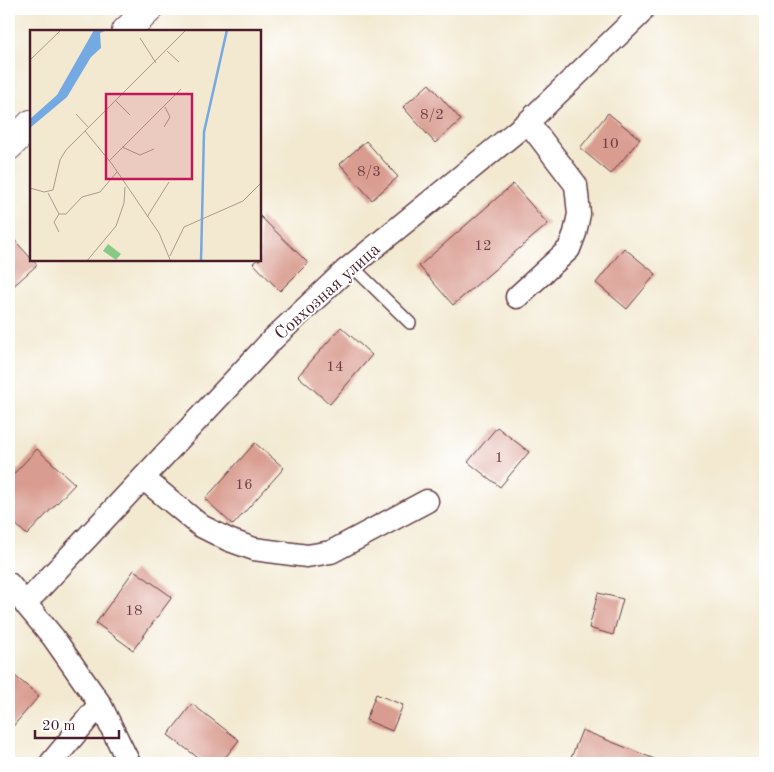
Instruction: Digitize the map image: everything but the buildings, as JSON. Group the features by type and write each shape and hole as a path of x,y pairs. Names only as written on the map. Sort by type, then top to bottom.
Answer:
{"street":[{"path":"127,30 149,9"},
{"name":"Совхозная улица","path":"25,604 273,339 352,266 528,122 643,9"},
{"path":"517,297 569,248 575,233 579,214 576,185 528,122"},
{"path":"9,146 30,125"},
{"path":"143,478 201,526 222,536 254,549 307,556 331,552 427,501"},
{"path":"9,584 53,637 100,704 130,763"},
{"path":"51,763 100,704"}],"lane":[{"path":"352,266 410,324"}]}
